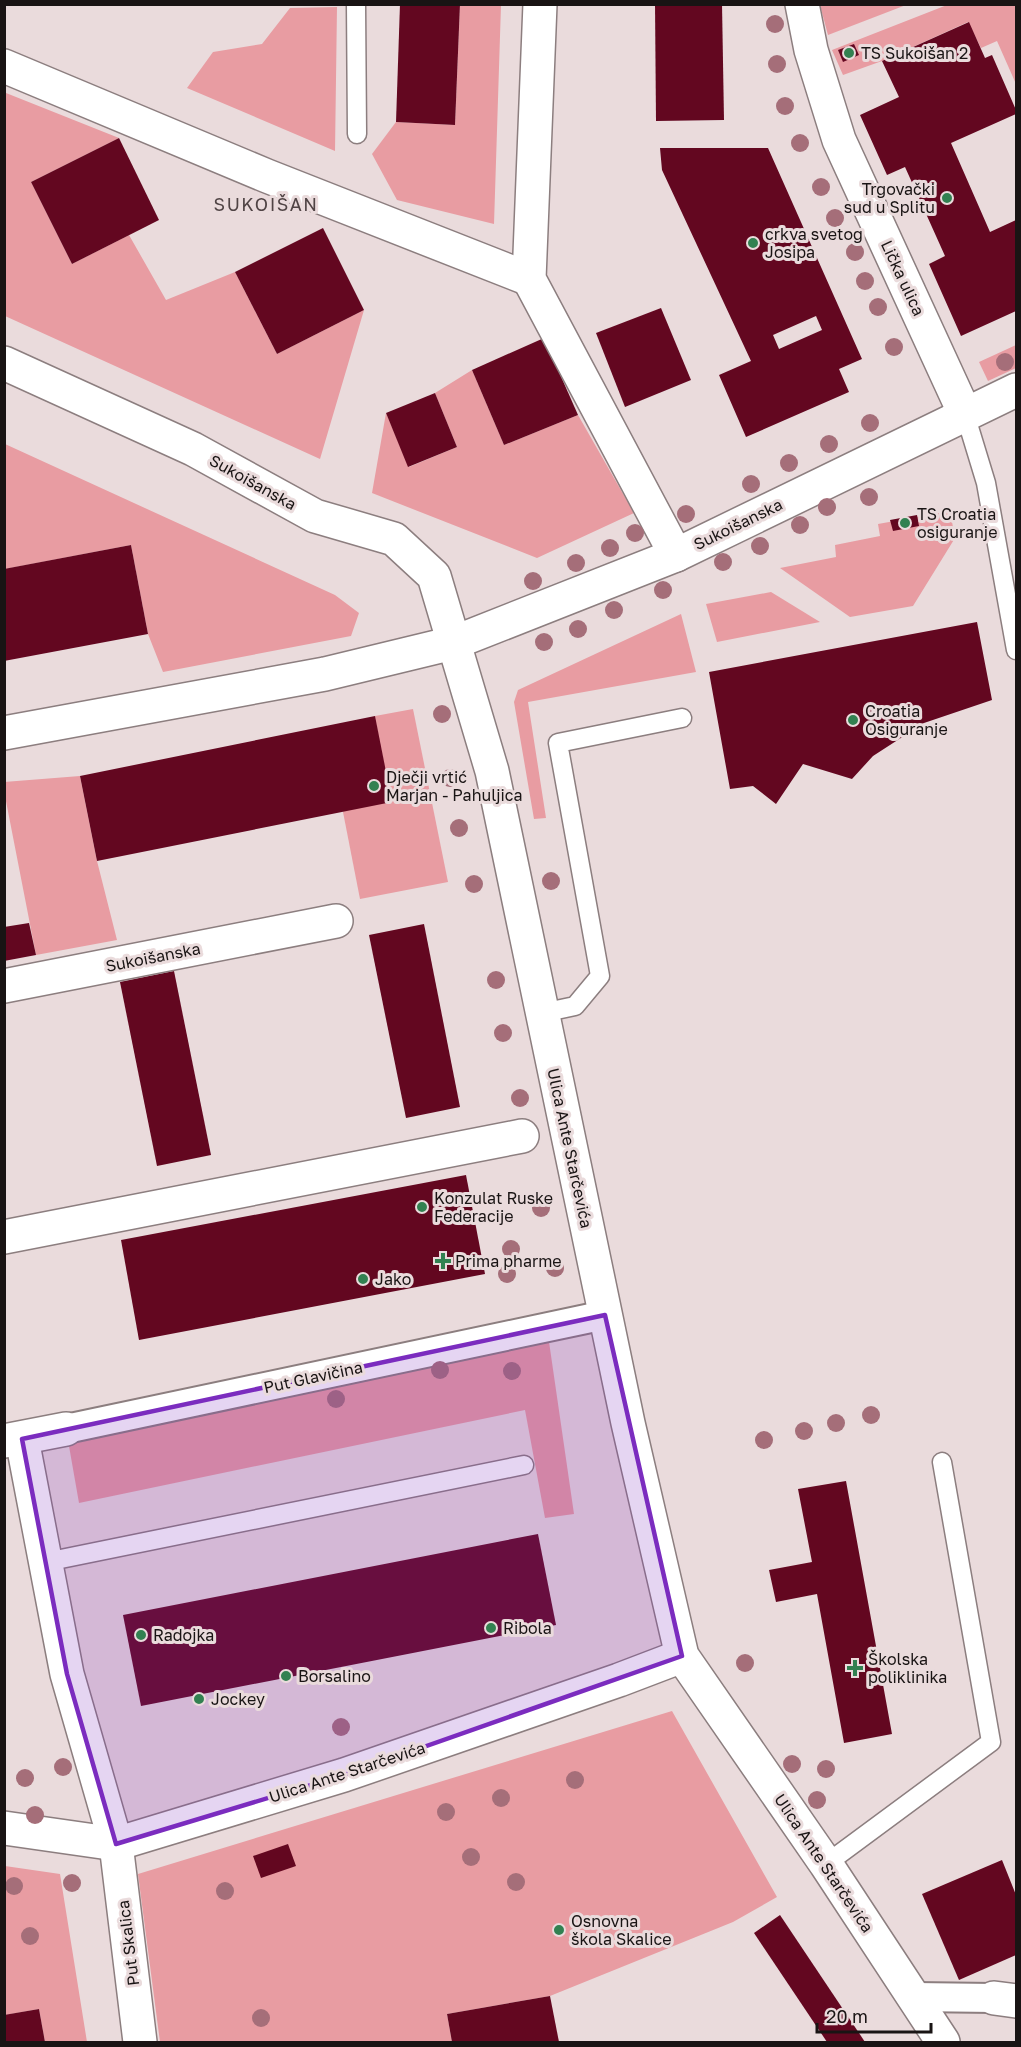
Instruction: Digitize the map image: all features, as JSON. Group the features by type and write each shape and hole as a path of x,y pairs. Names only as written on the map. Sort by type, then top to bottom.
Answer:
{"street":[{"path":"540,4 530,279 676,555"},
{"name":"Lička ulica","path":"802,4 811,50 839,140 965,414"},
{"path":"4,66 267,176 530,279"},
{"name":"Sukoišanska","path":"4,363 193,448 315,516 394,539 434,576 453,643"},
{"name":"Sukoišanska","path":"4,733 324,674 453,643 676,555 1017,390"},
{"name":"Ulica Ante Starčevića","path":"453,643 492,771 605,1316 682,1656 826,1864 943,2043"},
{"name":"Sukoišanska","path":"4,986 336,921"},
{"path":"4,1237 522,1136"},
{"name":"Put Glavičina","path":"116,1844 67,1674 46,1562 13,1440 605,1316"},
{"name":"Ulica Ante Starčevića","path":"4,1828 116,1844 344,1775 682,1656"},
{"name":"Put Skalica","path":"116,1844 140,2043"},
{"path":"914,1997 1005,2000"}],"lane":[{"path":"356,4 357,134"},
{"path":"965,414 986,483 1017,650"},
{"path":"542,1013 575,1006 600,976 558,743 681,718"},
{"path":"826,1864 991,1742 942,1462"},
{"path":"46,1562 524,1465"}],"highlighted area":[{"path":"605,1315 682,1656 344,1775 116,1844 67,1674 22,1439"}],"shaded area":[{"path":"820,4 906,5 828,35"},
{"path":"460,5 501,5 494,224 397,200 372,154 396,122 455,125"},
{"path":"947,5 1016,5 1016,84 997,41 981,48 968,22 882,61 843,75 832,50"},
{"path":"337,7 335,151 187,88 213,52 262,44 290,8"},
{"path":"6,93 119,138 31,182 72,264 129,235 166,300 235,272 277,354 364,310 320,459 5,316 4,97"},
{"path":"1016,345 1016,368 988,381 979,362"},
{"path":"472,370 504,445 578,415 634,513 537,558 372,493 386,413 409,467 457,447 435,393"},
{"path":"5,444 335,595 359,613 351,636 163,672 148,634 131,545 5,569"},
{"path":"950,511 955,538 913,606 850,617 780,568 836,557 835,545 880,536 878,524"},
{"path":"771,592 820,622 717,642 706,604"},
{"path":"681,614 696,672 528,702 546,818 534,819 514,702 518,690"},
{"path":"413,709 448,882 360,899 343,812 375,716"},
{"path":"80,776 97,861 117,940 36,955 4,782"},
{"path":"547,1328 574,1514 545,1518 525,1410 79,1503 66,1429"},
{"path":"672,1711 777,1897 733,1922 550,1996 447,2014 452,2042 160,2042 138,1874"},
{"path":"5,1866 60,1874 87,2042 45,2042 39,2009 5,2015"}],"building":[{"path":"400,4 460,4 455,125 396,122"},
{"path":"655,4 722,4 724,120 656,121"},
{"name":"Trgovački sud u Splitu","path":"969,22 985,58 992,55 1016,114 951,143 990,232 1016,220 1016,311 961,336 929,264 945,256 905,167 887,175 860,115 899,97 882,61"},
{"name":"TS Sukoišan 2","path":"854,44 859,55 843,62 838,50"},
{"path":"119,138 159,220 72,264 31,182"},
{"name":"crkva svetog Josipa","path":"660,148 768,148 862,359 839,369 849,392 746,437 719,375 751,361 662,170","holes":["816,316 822,330 779,349 773,335"]},
{"path":"323,228 364,310 277,354 235,272"},
{"path":"661,308 691,380 625,407 596,333"},
{"path":"544,338 578,415 504,445 472,370"},
{"path":"435,393 457,447 408,467 386,413"},
{"name":"TS Croatia osiguranje","path":"917,515 919,526 893,531 890,520"},
{"path":"131,545 148,634 4,661 4,569"},
{"path":"977,622 992,700 924,723 873,756 852,779 803,764 776,804 753,786 730,789 709,672"},
{"path":"375,716 392,802 97,861 80,776"},
{"path":"29,923 36,955 4,961 4,927"},
{"path":"424,924 460,1107 406,1118 369,935"},
{"path":"174,971 211,1155 157,1166 120,982"},
{"path":"466,1175 485,1274 139,1340 121,1240"},
{"name":"Školska poliklinika","path":"846,1481 892,1734 844,1743 817,1594 776,1602 769,1570 812,1562 798,1489"},
{"path":"538,1534 556,1625 141,1706 123,1615"},
{"path":"288,1844 296,1866 261,1878 253,1856"},
{"path":"1002,1860 1016,1895 1016,1955 959,1980 922,1894"},
{"path":"780,1915 865,2042 827,2042 754,1933"},
{"path":"550,1996 559,2042 452,2042 447,2014"},
{"path":"39,2009 45,2042 4,2042 4,2015"}],"place":[{"name":"TS Sukoišan 2","path":"849,53"},
{"name":"Trgovački sud u Splitu","path":"947,198"},
{"name":"crkva svetog Josipa","path":"753,243"},
{"name":"TS Croatia osiguranje","path":"905,523"},
{"name":"Croatia Osiguranje","path":"853,720"},
{"name":"Dječji vrtić Marjan - Pahuljica","path":"374,786"},
{"name":"Konzulat Ruske Federacije","path":"422,1207"},
{"name":"Prima pharme","path":"443,1261"},
{"name":"Jako","path":"363,1279"},
{"name":"Ribola","path":"491,1628"},
{"name":"Radojka","path":"141,1635"},
{"name":"Školska poliklinika","path":"855,1668"},
{"name":"Borsalino","path":"286,1676"},
{"name":"Jockey","path":"199,1699"},
{"name":"Osnovna škola Skalice","path":"559,1930"}],"district":[{"name":"SUKOIŠAN","path":"266,205"}]}
